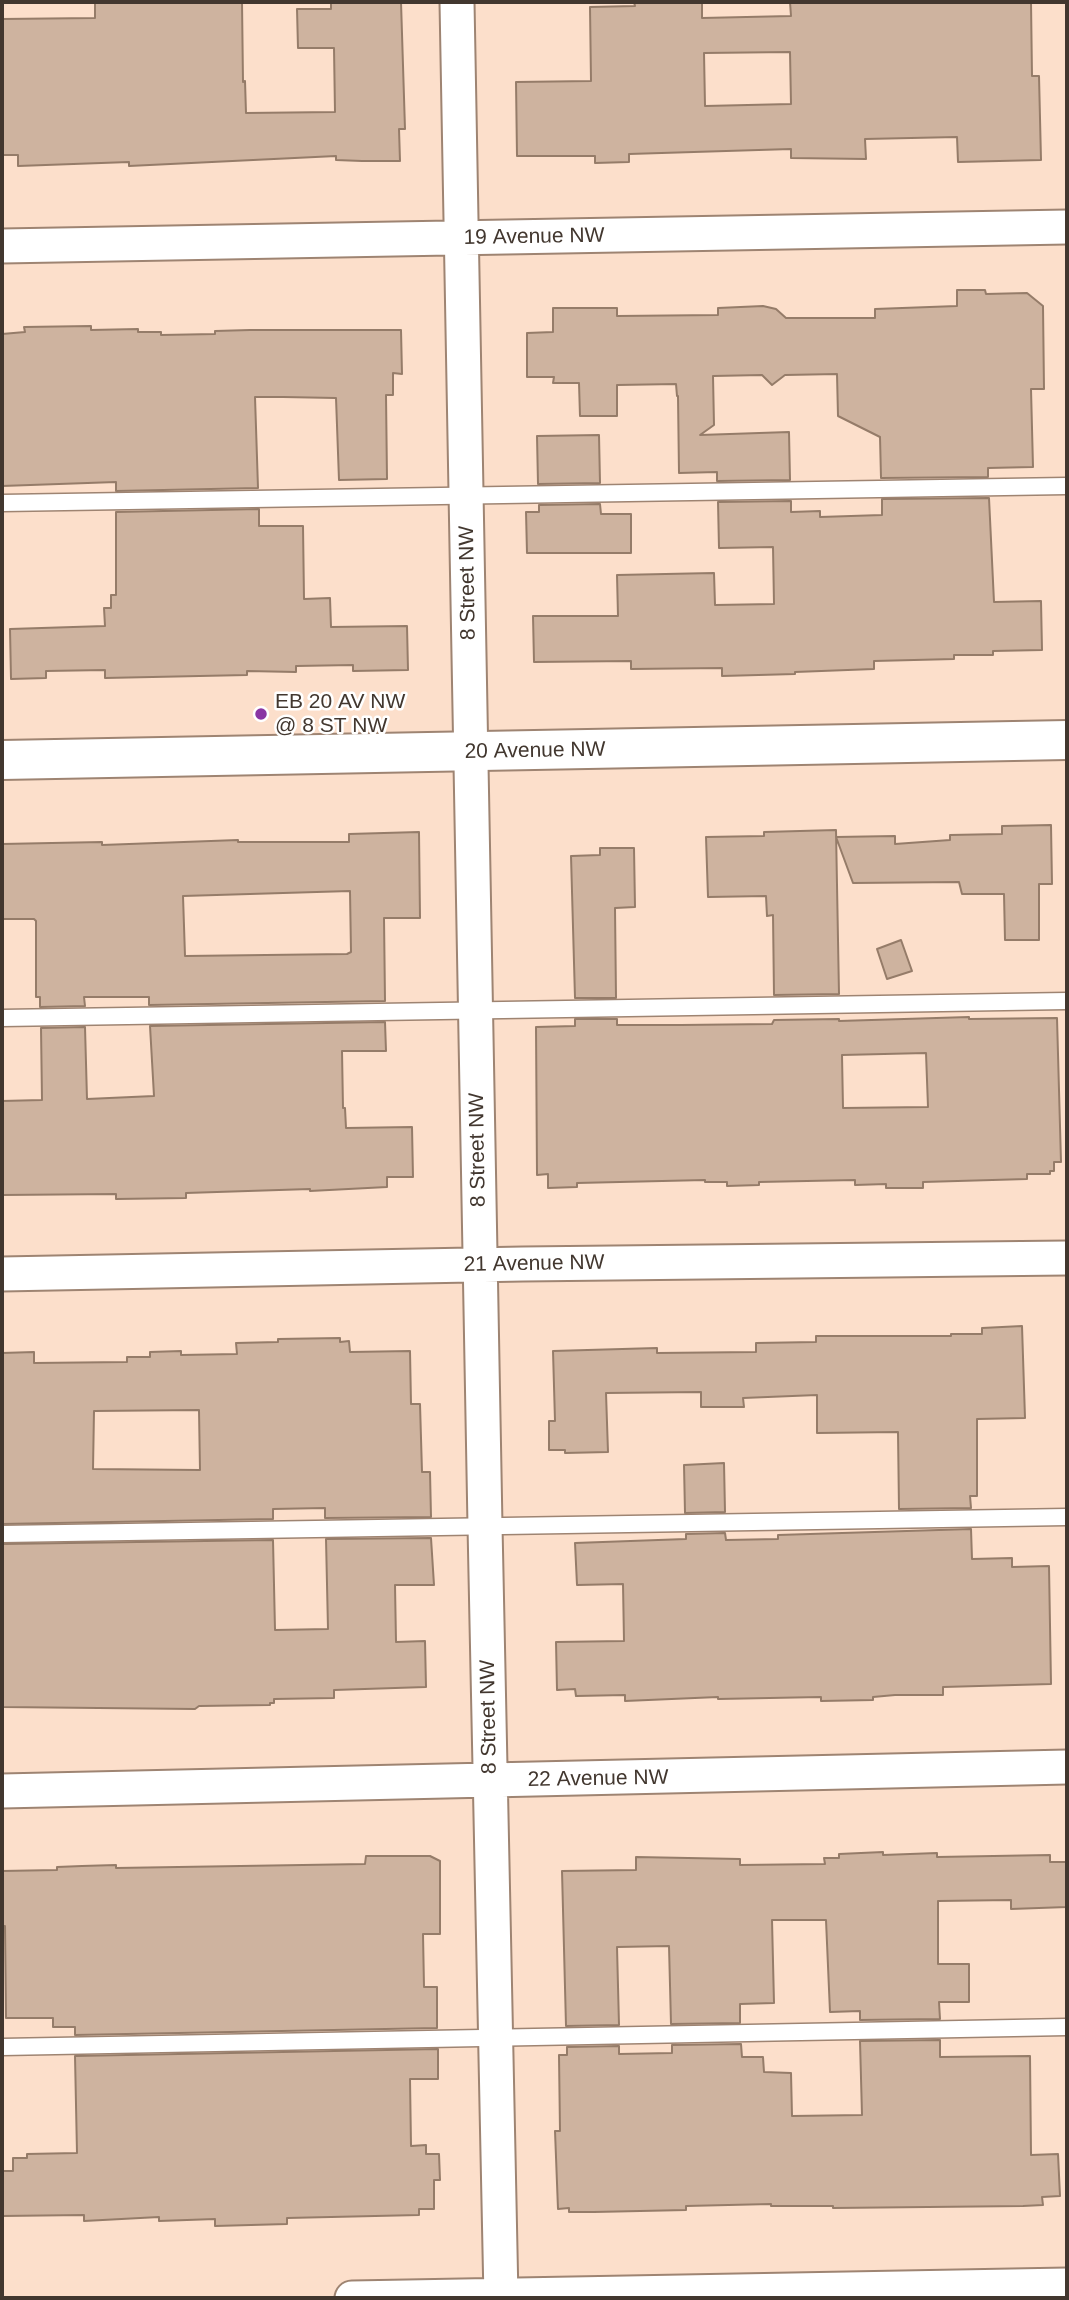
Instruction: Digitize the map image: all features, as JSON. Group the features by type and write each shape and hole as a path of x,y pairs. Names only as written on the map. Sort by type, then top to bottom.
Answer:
{"street":[{"name":"8 Street NW","path":"457,2 501,2297"},
{"name":"19 Avenue NW","path":"2,246 1067,227"},
{"name":"20 Avenue NW","path":"2,760 1067,740"},
{"name":"21 Avenue NW","path":"2,1274 1067,1258"},
{"name":"22 Avenue NW","path":"2,1791 1067,1767"},
{"path":"352,2298 1067,2284"}],"lane":[{"path":"2,503 1067,486"},
{"path":"2,1018 1067,1001"},
{"path":"2,1534 1067,1517"},
{"path":"2,2047 1067,2027"}],"building":[{"path":"242,2 246,113 335,112 334,48 298,48 297,9 331,9 331,2 401,2 405,129 399,129 400,161 336,160 336,156 129,166 129,162 18,166 18,155 2,155 2,19 95,18 95,3"},
{"path":"634,2 702,2 702,18 791,16 790,2 1031,2 1032,76 1039,76 1041,160 958,162 957,137 865,139 866,159 791,158 791,149 629,154 629,162 595,163 595,156 517,156 516,82 591,81 590,7 635,6","holes":["790,52 791,104 705,106 704,53"]},
{"path":"957,290 985,290 986,294 1027,293 1043,306 1044,389 1031,389 1033,467 988,468 988,477 881,478 880,437 838,416 837,374 785,375 772,385 762,375 713,376 714,425 700,435 789,432 790,480 717,481 717,472 679,473 676,384 617,385 617,416 580,416 579,383 553,383 554,377 527,377 527,333 553,332 553,308 617,308 617,316 718,315 718,308 763,306 776,309 786,318 875,318 875,309 957,306"},
{"path":"91,326 91,330 138,329 138,332 161,332 161,335 250,330 401,330 402,374 393,373 393,395 386,395 387,479 339,480 336,398 255,397 258,488 116,491 116,482 2,486 2,334 25,332 24,327"},
{"path":"599,435 600,483 538,484 537,436"},
{"path":"989,498 994,602 1041,601 1042,650 993,651 993,655 954,655 954,659 874,661 874,669 722,676 722,668 631,669 631,661 534,662 533,616 618,616 617,575 714,573 715,605 774,604 773,547 719,548 718,502 791,501 791,512 820,511 820,517 882,515 882,499"},
{"path":"600,504 601,514 631,514 631,553 527,553 526,512 539,512 539,505"},
{"path":"259,509 259,526 303,526 304,599 330,598 331,627 407,626 408,670 353,671 353,665 296,666 296,672 247,671 247,675 105,678 105,670 46,671 46,678 11,679 10,629 105,626 104,608 111,608 111,595 116,595 116,512"},
{"path":"1051,825 1052,884 1039,884 1039,940 1005,940 1004,894 962,894 959,882 853,883 836,837 895,836 895,844 950,840 950,835 1002,834 1002,826"},
{"path":"836,830 839,994 774,995 773,915 767,916 766,896 708,897 706,837 764,836 764,832"},
{"path":"419,832 420,918 384,918 385,1001 149,1005 149,997 84,997 85,1006 40,1007 40,997 36,997 36,921 2,919 2,844 102,842 102,845 238,840 349,842 349,834","holes":["350,891 351,952 185,956 183,896"]},
{"path":"600,848 634,848 635,907 615,908 616,998 575,998 571,856 600,855"},
{"path":"901,940 912,971 887,979 877,949"},
{"path":"969,1017 1057,1018 1061,1162 1054,1162 1054,1171 1050,1171 1050,1174 1027,1174 1027,1179 923,1182 923,1188 886,1188 886,1184 855,1185 855,1180 759,1182 759,1185 727,1186 727,1182 705,1180 577,1183 577,1187 548,1188 548,1174 537,1175 536,1027 575,1026 575,1019 617,1019 617,1025 772,1024 774,1020","holes":["926,1053 928,1107 843,1108 842,1055"]},
{"path":"385,1022 386,1051 342,1051 346,1128 412,1127 413,1177 387,1177 387,1187 186,1193 186,1198 116,1199 116,1194 2,1195 2,1101 42,1100 41,1028 85,1027 87,1099 154,1096 150,1026"},
{"path":"1022,1326 1025,1418 977,1419 977,1496 970,1496 971,1508 899,1509 898,1432 817,1433 817,1395 743,1398 744,1407 701,1407 701,1392 606,1393 608,1452 565,1453 565,1450 549,1450 549,1421 555,1421 553,1351 657,1348 657,1353 756,1352 756,1343 816,1342 816,1336 951,1336 982,1334 982,1328"},
{"path":"340,1338 340,1342 349,1341 350,1352 410,1351 411,1404 420,1404 422,1472 430,1472 431,1517 325,1518 325,1508 273,1509 273,1519 2,1524 2,1353 34,1352 34,1363 127,1362 127,1357 150,1357 150,1352 181,1351 181,1355 237,1354 236,1343 278,1342 278,1339","holes":["199,1410 200,1470 93,1469 94,1411"]},
{"path":"724,1463 725,1512 685,1513 684,1465"},
{"path":"971,1529 972,1559 1012,1558 1012,1567 1049,1566 1051,1684 943,1687 943,1695 895,1695 873,1697 873,1700 821,1701 821,1697 718,1697 625,1701 625,1695 576,1696 575,1689 557,1690 556,1642 624,1641 623,1584 577,1585 575,1543 686,1539 686,1534 725,1533 726,1540 778,1539 778,1535"},
{"path":"431,1538 434,1585 395,1585 396,1642 425,1641 426,1687 334,1690 334,1698 274,1699 274,1703 270,1705 199,1706 195,1709 2,1707 2,1544 273,1540 275,1630 328,1629 326,1539"},
{"path":"883,1852 883,1855 937,1853 937,1857 1050,1855 1050,1862 1067,1862 1067,1907 1011,1909 1011,1900 938,1901 938,1964 969,1964 969,2002 939,2002 940,2019 860,2020 860,2011 830,2012 826,1920 772,1920 774,2003 740,2004 740,2023 671,2024 669,1946 617,1947 619,2025 566,2026 562,1871 636,1870 636,1857 740,1859 740,1865 825,1864 824,1858 839,1858 839,1854"},
{"path":"366,1856 430,1856 440,1861 440,1934 423,1934 424,1987 437,1987 437,2028 75,2035 75,2027 53,2027 53,2018 6,2018 2,1871 116,1865 116,1868 365,1864"},
{"path":"940,2040 940,2057 1030,2056 1031,2155 1058,2154 1060,2196 1042,2197 1043,2205 1023,2206 833,2208 771,2204 686,2206 686,2210 569,2212 569,2208 558,2209 555,2131 560,2131 559,2055 567,2055 567,2047 619,2046 619,2054 672,2053 672,2045 741,2044 742,2057 763,2057 764,2072 791,2073 792,2116 862,2115 860,2041"},
{"path":"438,2049 438,2079 410,2079 411,2146 426,2145 426,2154 439,2154 440,2180 434,2180 434,2209 419,2209 419,2215 287,2218 287,2224 215,2226 215,2219 159,2221 159,2217 84,2221 84,2215 2,2216 2,2171 13,2171 13,2158 27,2158 27,2154 77,2153 75,2056"}],"place":[{"name":"EB 20 AV NW @ 8 ST NW","path":"261,714"}]}
